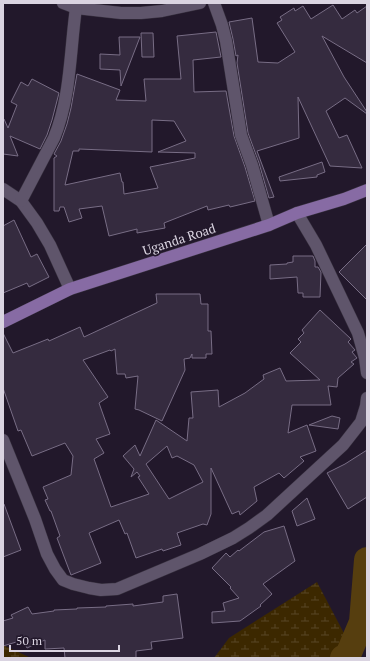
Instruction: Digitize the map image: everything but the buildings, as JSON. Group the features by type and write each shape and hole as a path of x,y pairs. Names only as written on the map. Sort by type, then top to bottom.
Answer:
{"main road":[{"name":"Uganda Road","path":"3,322 70,289 269,225 297,213 344,199 367,190"}],"street":[{"path":"63,3 76,8 122,13 162,11 200,3"},
{"path":"214,3 226,41 241,135 252,165 269,225"},
{"path":"21,201 58,128 66,91 76,8"},
{"path":"3,189 21,201 37,223 50,245 70,289"},
{"path":"297,213 316,245 358,333 365,358 367,373"},
{"path":"3,440 35,519 47,554 63,580 89,588 101,590 117,589 200,554 233,538 268,515 344,445 361,422 367,398"}],"green space":[{"path":"317,582 357,658 214,658 229,638"},
{"path":"3,645 31,658 3,658"}],"waterway":[{"path":"343,658 348,655 362,622 367,560"}]}
